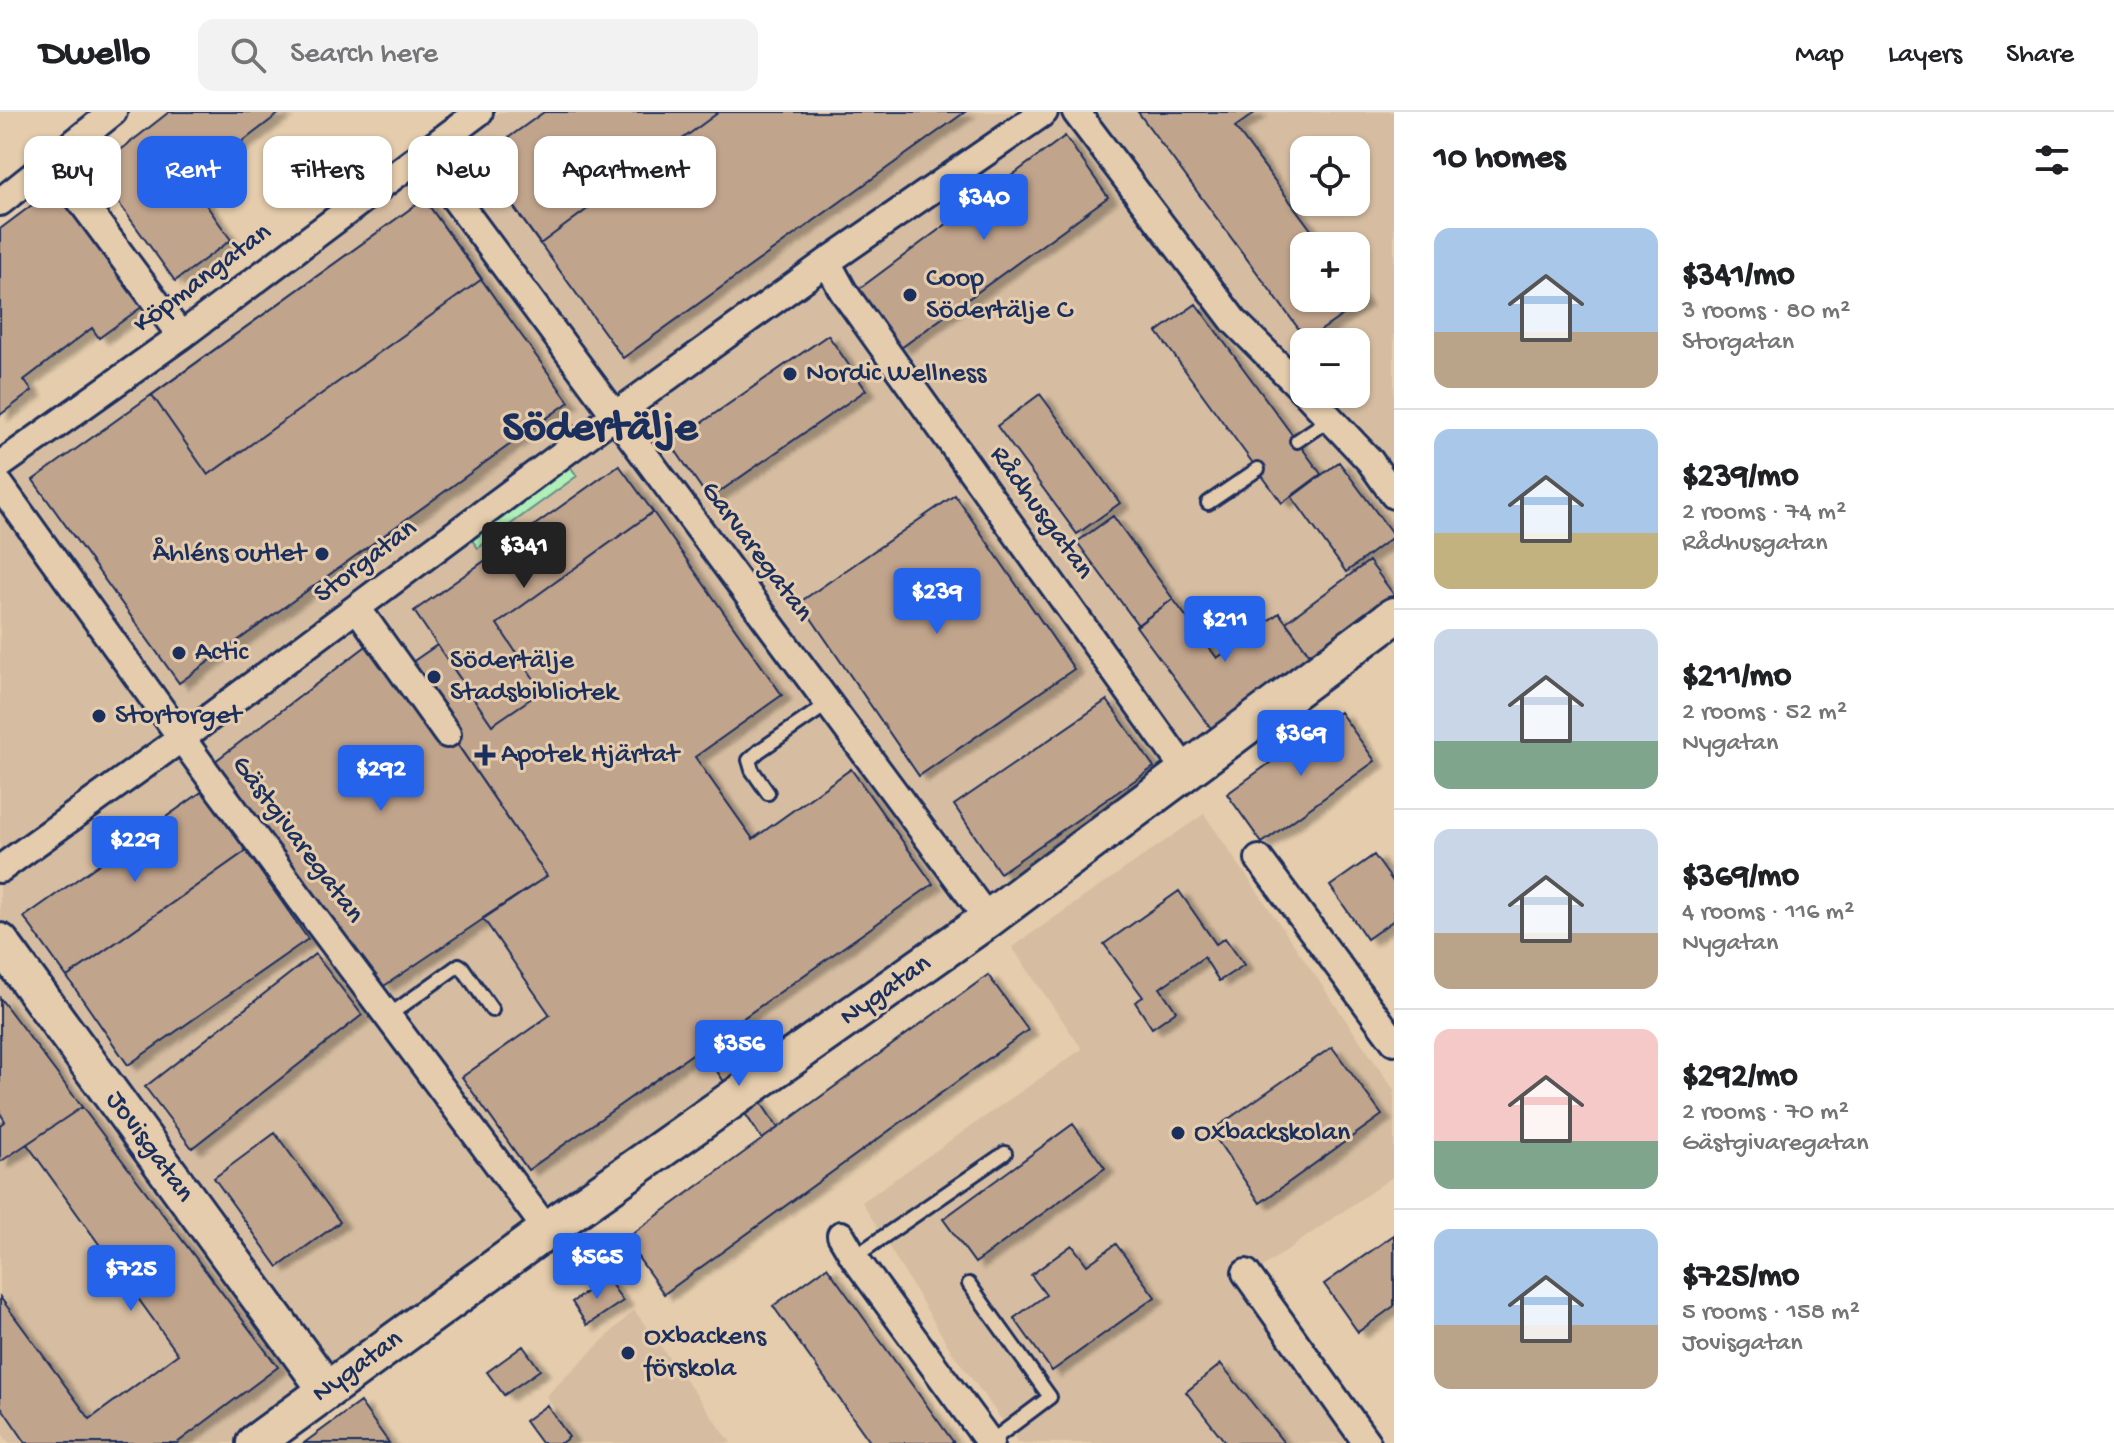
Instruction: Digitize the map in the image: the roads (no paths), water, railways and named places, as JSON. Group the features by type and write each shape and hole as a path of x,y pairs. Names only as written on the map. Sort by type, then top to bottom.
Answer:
{"street":[{"path":"84,136 113,112"},
{"name":"Köpmangatan","path":"0,465 181,336 479,112"},
{"name":"Storgatan","path":"0,869 182,738 615,415 827,262 1044,112"},
{"path":"1076,112 1234,321 1290,375"},
{"path":"0,202 24,184"},
{"path":"86,208 181,336"},
{"name":"Garvaregatan","path":"462,208 988,919"},
{"name":"Rådhusgatan","path":"827,262 843,291 1186,771"},
{"path":"1322,408 1370,461 1394,495"},
{"name":"Gästgivaregatan","path":"0,485 182,738 547,1230"},
{"path":"357,608 447,734"},
{"name":"Nygatan","path":"255,1443 547,1230 988,919 1394,616"},
{"path":"1259,859 1394,1041"},
{"name":"Jovisgatan","path":"0,942 327,1390"},
{"path":"847,1246 990,1443"},
{"path":"1246,1273 1367,1443"}],"lane":[{"path":"1297,441 1331,418"},
{"path":"1208,503 1258,469"},
{"path":"768,793 749,760 829,703"},
{"path":"388,1016 459,965 492,1010"},
{"path":"847,1246 1005,1153"},
{"path":"969,1284 1050,1397 990,1443"}],"place":[{"name":"Coop Södertälje C","path":"910,295"},
{"name":"Nordic Wellness","path":"790,374"},
{"name":"Åhléns outlet","path":"322,554"},
{"name":"Actic","path":"179,653"},
{"name":"Södertälje Stadsbibliotek","path":"434,677"},
{"name":"Stortorget","path":"99,716"},
{"name":"Apotek Hjärtat","path":"485,755"},
{"name":"Oxbackskolan","path":"1178,1133"},
{"name":"Oxbackens förskola","path":"628,1353"}],"district":[{"name":"Södertälje","path":"600,430"}]}
